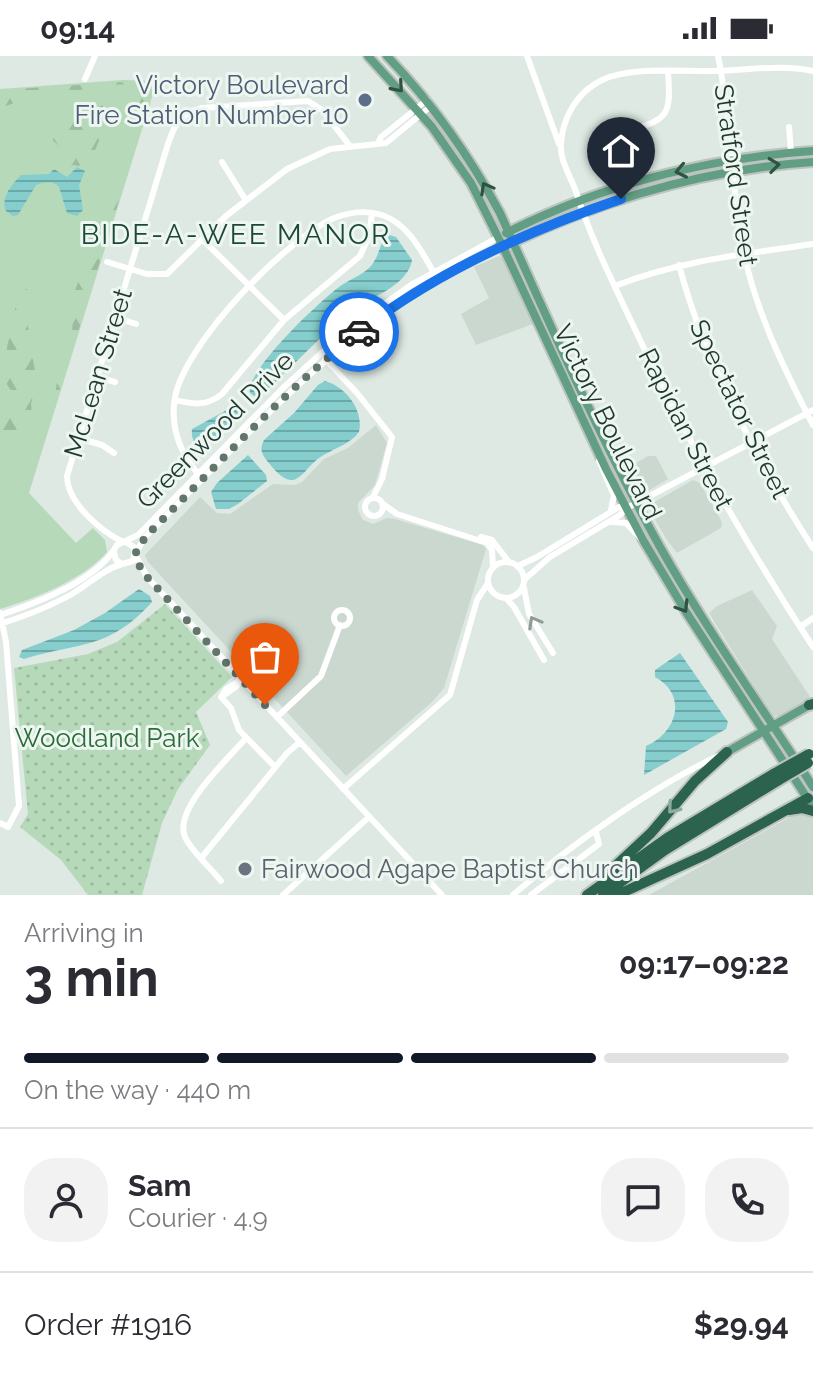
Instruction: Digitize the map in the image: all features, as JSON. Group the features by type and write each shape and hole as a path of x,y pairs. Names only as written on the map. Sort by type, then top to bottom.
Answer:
{"highway":[{"path":"585,895 645,840 695,781 727,752"},
{"path":"585,895 678,831 811,758"},
{"path":"603,895 665,850 777,777"},
{"path":"617,895 707,854 787,810 812,803"}],"main road":[{"name":"Victory Boulevard","path":"368,56 419,112 467,177 499,237 595,446 643,540 686,612 812,803"},
{"name":"Victory Boulevard","path":"389,57 429,103 480,177 636,503 685,590 813,787"},
{"name":"Greenwood Drive","path":"499,237 579,201 660,176 731,160 813,151"},
{"name":"Greenwood Drive","path":"503,247 583,212 667,185 733,172 813,162"},
{"path":"727,752 812,704"}],"street":[{"path":"85,79 95,56"},
{"path":"527,56 560,148"},
{"name":"Stratford Street","path":"718,56 745,255 769,331 810,412 813,425"},
{"path":"378,65 389,57"},
{"path":"560,148 564,125 572,107 594,84 618,74 790,68 813,71"},
{"path":"627,131 655,123 666,115 670,105 668,72"},
{"name":"McLean Street","path":"124,542 102,528 76,501 67,486 67,476 170,136 180,118 189,112 221,106 308,101 322,110 350,146"},
{"path":"107,262 153,276 167,274 245,199 306,158 330,149 386,143 429,103"},
{"path":"789,127 791,152"},
{"name":"Rapidan Street","path":"560,148 583,212 659,381 745,541 813,647"},
{"path":"222,162 245,199"},
{"path":"200,476 178,441 174,422 179,383 199,346 250,287 293,247 330,220 353,213 372,213 389,218 402,227 415,241 437,279"},
{"path":"175,400 199,405 217,399 284,320 360,256 369,236 372,213"},
{"name":"Greenwood Drive","path":"124,542 138,535 323,356 384,303 433,272 499,237"},
{"path":"202,239 284,320"},
{"path":"615,286 679,265 813,244"},
{"name":"Greenwood Drive","path":"323,356 437,279 503,247"},
{"name":"Spectator Street","path":"679,265 701,336 752,441 813,548"},
{"path":"115,317 136,324"},
{"path":"323,356 392,437 382,479 373,497 365,503 365,509 371,516 397,514"},
{"path":"97,377 115,382"},
{"path":"525,579 550,557 627,508 810,412"},
{"path":"78,438 102,445 114,453"},
{"path":"595,446 602,471 614,495 610,511"},
{"name":"Greenwood Drive","path":"136,554 146,536 200,476"},
{"path":"380,515 382,479"},
{"path":"343,789 450,695 477,600 488,583 493,567 492,550 487,543 397,514 373,497"},
{"path":"518,566 610,511 620,506 627,508"},
{"path":"609,522 626,523 643,540"},
{"name":"McLean Street","path":"102,528 114,551"},
{"path":"470,536 492,540 509,562 518,566 525,579 529,614 553,653"},
{"path":"0,823 8,827 19,806 6,642 0,614 61,590 92,571 124,542 133,545 147,577 442,895"},
{"path":"114,551 116,560 147,577"},
{"path":"0,624 46,607 88,584 109,568 133,561 136,554"},
{"path":"493,567 509,562"},
{"path":"488,583 496,595"},
{"path":"476,608 483,599 496,595 515,597 524,587"},
{"path":"506,598 544,660"},
{"path":"800,627 813,618"},
{"path":"277,717 321,676 340,625"},
{"path":"240,680 223,696 239,730 275,767"},
{"path":"221,881 186,840 182,823 184,814 246,738"},
{"path":"202,857 275,767 300,742"},
{"path":"513,895 596,832 682,776 727,752"},
{"path":"283,895 369,817"},
{"path":"531,895 599,844 596,832"}],"shaded area":[{"path":"499,256 505,260 533,324 476,345 461,314 489,298 474,267"},
{"path":"376,425 387,443 375,485 358,503 363,520 373,524 387,518 395,519 483,545 486,549 444,688 346,776 148,562 145,555 200,497 217,513 230,514 273,484 295,485 302,482 324,459 348,448"},
{"path":"648,456 656,456 668,479 648,491 636,488 626,469"},
{"path":"693,480 700,483 722,522 721,528 677,553 652,515 651,504"},
{"path":"752,590 777,626 772,639 810,697 805,703 779,716 774,716 759,694 709,613"},
{"path":"801,811 813,817 813,895 649,895"}],"green space":[{"path":"123,80 157,81 29,493 76,543 93,528 105,540 107,552 72,579 43,594 0,609 0,89"},
{"path":"139,81 138,84 106,85 0,108 0,90"},
{"path":"153,91 56,403 58,376 71,336 78,282 82,275 90,276 92,245 113,206 125,174 136,136 140,96"},
{"path":"103,105 109,110 109,117 88,167 73,165 67,170 54,165 63,156 62,151 54,141 36,135 37,130 55,130"},
{"path":"22,286 29,291 27,314 38,385 31,403 32,416 24,425 26,430 22,436 0,433 1,417 13,403 4,372"},
{"name":"Woodland Park","path":"165,604 232,677 196,712 210,745 178,789 162,823 142,895 88,895 61,860 20,827 28,814 14,668 88,654 117,642"}],"water":[{"path":"77,167 85,171 79,185 83,210 77,216 67,213 59,187 48,182 36,185 18,215 13,216 6,211 6,196 21,175 49,174 54,169 67,177"},
{"path":"386,234 396,237 412,260 405,275 390,288 357,304 345,314 265,392 254,396 250,393 252,382 271,353 329,295 370,267"},
{"path":"325,381 340,388 352,400 359,416 359,432 347,443 322,456 298,478 286,479 264,457 262,443"},
{"path":"238,407 242,410 224,432 201,448 196,445 192,429"},
{"path":"248,455 266,475 267,481 229,509 216,509 211,492"},
{"path":"139,589 150,596 152,602 122,629 92,642 24,659 19,657 22,650 74,630"},
{"path":"680,653 728,722 726,729 644,775 646,746 665,732 674,714 672,694 655,677 655,670"}],"way so far":[{"path":"265,705 147,577 136,552 146,536 326,360 359,332"}],"place":[{"name":"Victory Boulevard Fire Station Number 10","path":"365,100"},
{"name":"Fairwood Agape Baptist Church","path":"245,869"}],"district":[{"name":"BIDE-A-WEE MANOR","path":"236,234"}],"route":[{"path":"359,332 437,279 540,229 621,199"}]}
